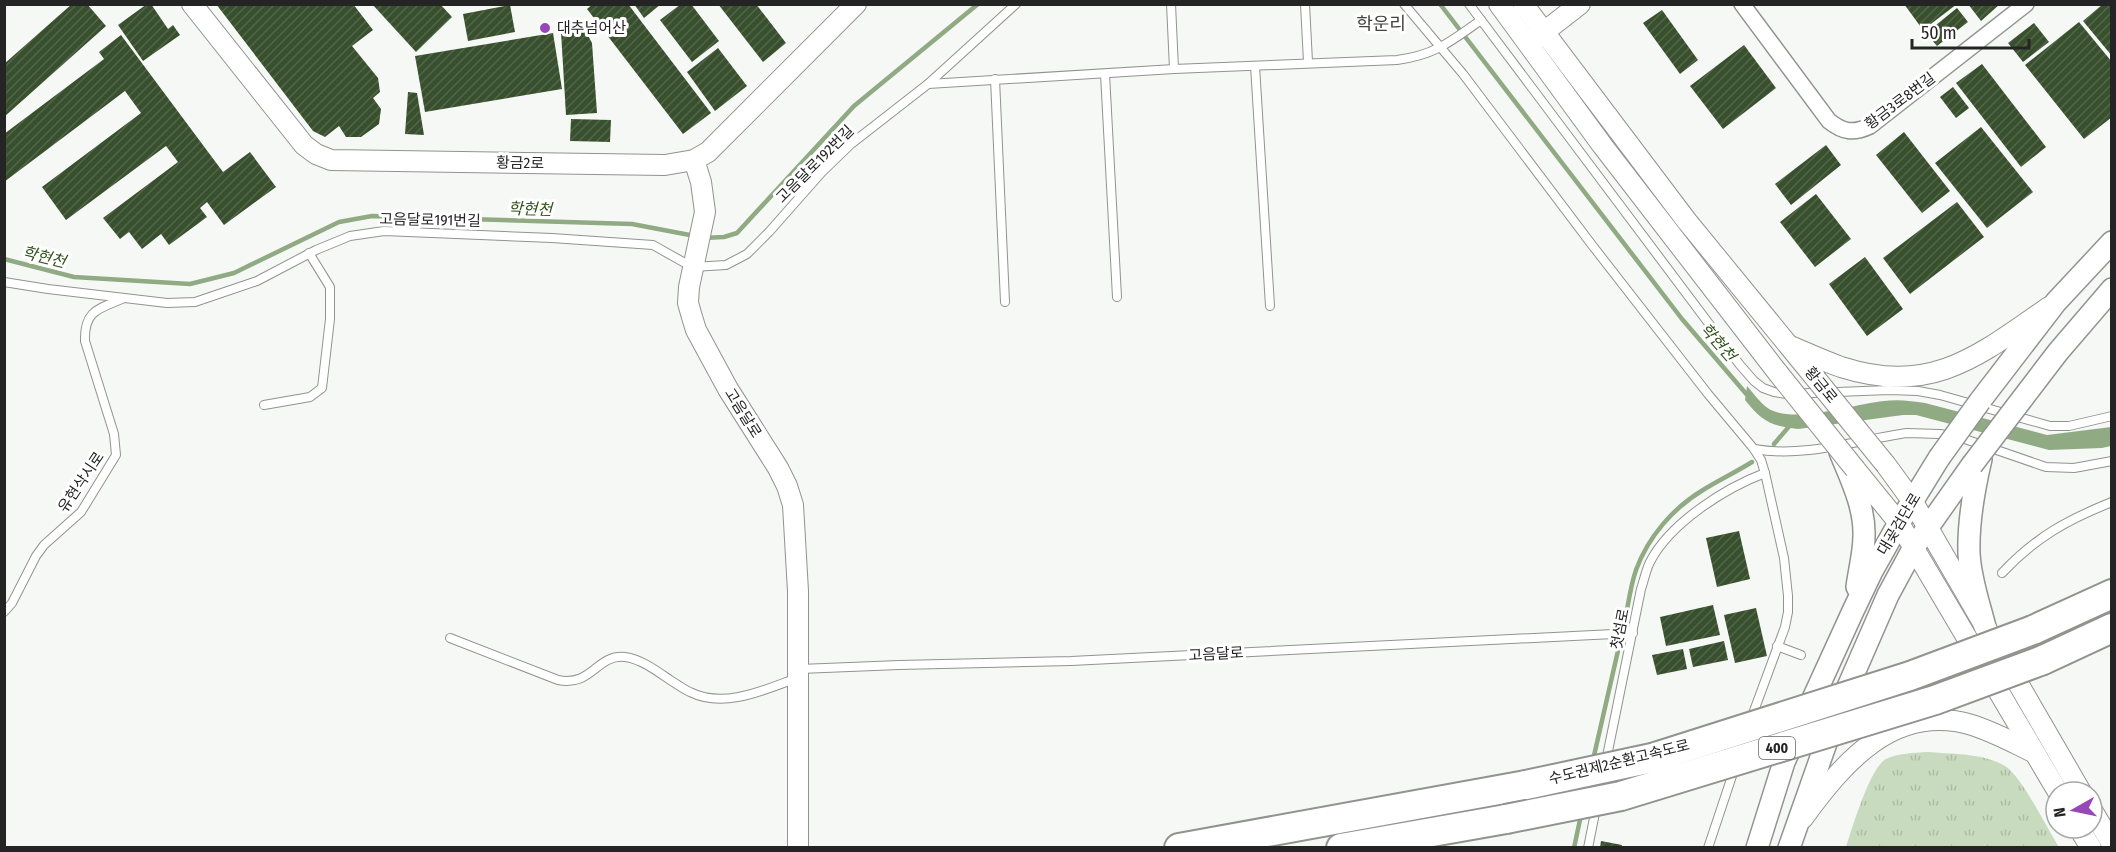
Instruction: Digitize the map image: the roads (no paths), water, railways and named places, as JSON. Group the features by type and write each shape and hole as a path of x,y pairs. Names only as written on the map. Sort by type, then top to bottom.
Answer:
{"highway":[{"name":"수도권제2순환고속도로","path":"1179,848 1526,785 1652,758 1910,676 2033,630 2112,594"},
{"name":"수도권제2순환고속도로","path":"1341,848 1620,796 1935,700 2043,660 2112,628"}],"main road":[{"name":"대곶검단로","path":"1757,848 1784,762 1852,611 1899,523 1939,459 1980,401 2056,302 2112,242"},
{"name":"대곶검단로","path":"1792,839 1837,712 1888,595 1914,547 2058,352 2112,289"},
{"path":"1840,450 1854,475 1864,538 1852,611"},
{"path":"1978,463 1971,512 1969,553 1986,627"}],"street":[{"name":"황금2로","path":"192,4 304,145 330,160 665,165 693,160 708,152 856,4"},
{"name":"황금로","path":"1499,4 1536,38 1886,465 1913,502 2074,780"},
{"name":"황금로","path":"1523,4 1536,38 1610,154 1840,450"},
{"path":"1536,38 1580,4"},
{"name":"황금3로8번길","path":"1742,4 1823,114 1840,129 1851,132 1870,126 2025,4"},
{"name":"고음달로","path":"693,160 703,196 703,224 694,261 688,303 696,330 728,389 778,468 793,506 798,581 798,848"},
{"path":"1788,345 1858,371 1913,376 1942,371 1979,354 2056,302"},
{"path":"1854,475 1899,523 2051,780"},
{"path":"1792,839 1826,786 1858,752 1887,734 1911,725 1949,721 1970,725 1991,732 2035,753"},
{"path":"2104,830 2112,844"}],"lane":[{"name":"고음달로192번길","path":"694,261 726,265 747,254 822,172 851,144 928,84 1016,4"},
{"path":"1171,4 1174,69"},
{"path":"1305,4 1308,62"},
{"path":"1404,4 1444,46 1592,245 1761,460 1784,558 1788,612 1745,736"},
{"path":"1469,4 1478,23 1727,348 1754,381 1763,388 1786,394 1918,391 1940,394 2050,426 2069,426 2112,416"},
{"path":"928,84 1308,62 1397,60 1424,55 1444,46 1478,23"},
{"path":"1255,66 1270,306"},
{"path":"1106,74 1117,297"},
{"path":"995,79 1005,302"},
{"name":"고음달로191번길","path":"4,282 166,303 195,302 257,280 309,253 350,236 384,231 653,245 694,261"},
{"path":"264,405 310,397 322,388 330,319 330,287 309,253"},
{"name":"유현삭시로","path":"4,612 12,603 36,556 44,545 81,512 116,455 114,434 85,341 85,327 90,315 123,298"},
{"path":"1754,449 1772,453 1793,453 1907,432 1959,437 2046,467 2074,468 2112,461"},
{"name":"첫섬로","path":"1602,779 1641,589 1649,563 1660,547 1699,510 1728,489 1765,473"},
{"path":"2002,573 2038,538 2071,519 2112,502"},
{"name":"고음달로","path":"450,638 558,680 570,682 579,681 609,660 622,657 635,659 691,692 719,699 755,693 798,674 899,664 1071,661 1633,633"},
{"path":"1777,646 1801,655"},
{"path":"1882,686 1916,682 1929,675 1949,651"},
{"path":"1708,848 1742,747"},
{"path":"1588,848 1600,791"}],"waterway":[{"name":"학현천","path":"703,238 724,237 737,233 854,106 978,4"},
{"name":"학현천","path":"1440,4 1682,319 1748,396"},
{"name":"학현천","path":"4,259 74,277 190,284 234,273 339,222 372,216 632,224 695,236"},
{"path":"1774,444 1792,423"},
{"path":"1624,625 1636,570 1647,546 1663,524 1692,497 1752,462"},
{"path":"1593,760 1620,642"},
{"path":"1574,848 1581,815"}],"place":[{"name":"대추넘어산","path":"545,28"}],"district":[{"name":"학운리","path":"1381,24"}]}
